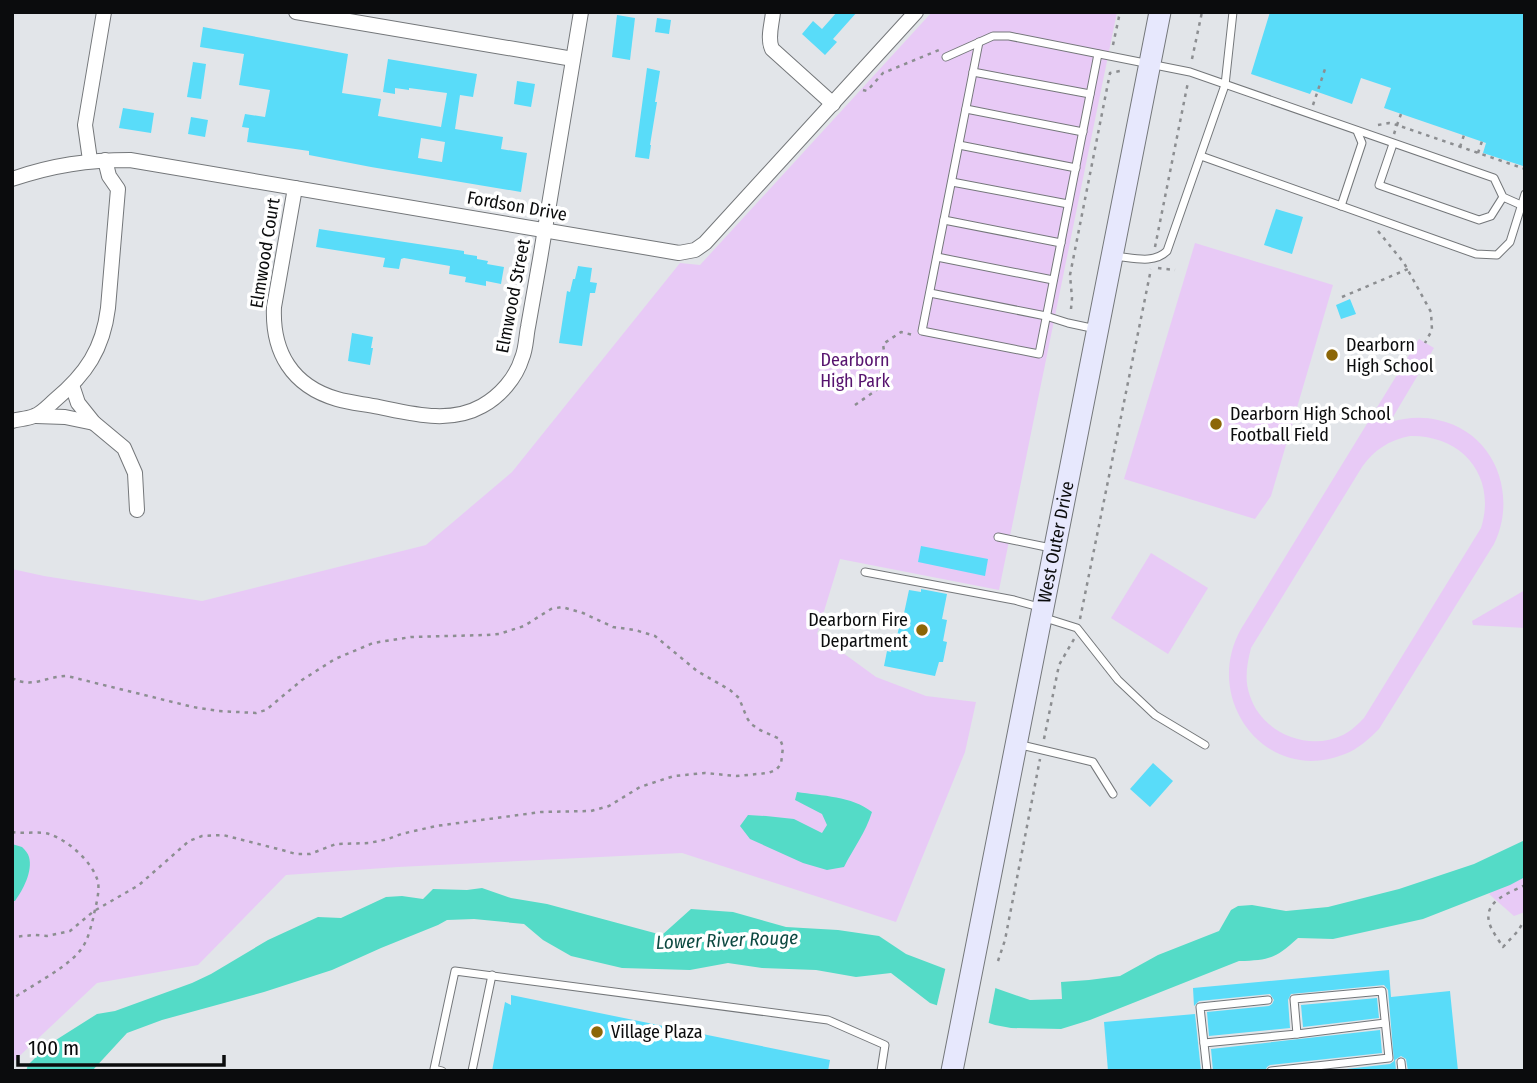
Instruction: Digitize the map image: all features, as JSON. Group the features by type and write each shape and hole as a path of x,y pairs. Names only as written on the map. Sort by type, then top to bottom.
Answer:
{"main road":[{"name":"West Outer Drive","path":"951,1071 1160,12"}],"street":[{"path":"90,160 85,125 104,12"},
{"path":"296,12 573,59"},
{"name":"Elmwood Street","path":"399,411 429,416 455,416 483,406 503,390 523,358 581,12"},
{"path":"773,12 770,36 772,49 833,104"},
{"name":"Fordson Drive","path":"12,179 38,170 90,160 130,160 679,253 695,250 705,243 916,12"},
{"path":"36,416 72,386 89,364 106,324 118,189 109,176 105,160"},
{"name":"Elmwood Court","path":"295,188 274,307 278,348 291,370 316,391 339,400 399,411"},
{"path":"72,386 78,403 94,423 124,448 135,473 137,510"},
{"path":"12,421 36,416 65,417 94,423"}],"lane":[{"path":"1112,256 1152,260 1165,254 1225,85 1233,12"},
{"path":"946,57 993,36 1009,36 1190,72 1494,178 1503,197 1521,205"},
{"path":"979,42 922,331 1039,354 1098,54"},
{"path":"974,72 1090,94"},
{"path":"966,109 1083,132"},
{"path":"1341,206 1362,143 1357,131"},
{"path":"1393,144 1379,185 1479,220 1491,216 1503,197"},
{"path":"959,145 1076,168"},
{"path":"1201,156 1476,254 1497,255 1510,242 1525,194"},
{"path":"952,182 1068,205"},
{"path":"944,220 1060,243"},
{"path":"937,257 1053,280"},
{"path":"930,292 1046,316 1098,330"},
{"path":"998,537 1055,548"},
{"path":"865,572 1014,600 1077,628 1118,680 1155,715 1205,745"},
{"path":"1016,744 1093,762 1113,794"},
{"path":"442,1071 434,1069 455,971 828,1020 885,1045 881,1071"},
{"path":"472,1071 492,975"},
{"path":"1271,1071 1389,1058 1382,991 1294,999 1297,1034"},
{"path":"1207,1071 1200,1007 1268,1000"},
{"path":"1204,1043 1385,1023"},
{"path":"1402,1062 1402,1071"}],"path":[{"path":"1113,45 1120,12"},
{"path":"1192,59 1202,12"},
{"path":"1071,309 1070,275 1110,73 1120,71 1123,58"},
{"path":"1313,105 1326,66"},
{"path":"1154,250 1188,82"},
{"path":"1397,125 1401,114"},
{"path":"1375,138 1375,126 1389,123 1524,168"},
{"path":"1460,147 1464,135"},
{"path":"1478,153 1482,141"},
{"path":"1364,214 1408,269 1431,312 1432,330 1425,343"},
{"path":"998,961 1005,940 1059,665 1073,640 1081,617 1151,266 1175,270"},
{"path":"1342,297 1408,269"},
{"path":"855,405 878,389 883,344 901,332 915,335 922,331"},
{"path":"12,678 27,684 67,676 193,706 256,713 266,710 302,680 335,659 373,643 411,636 499,634 524,626 551,609 562,607 613,627 655,636 697,671 730,690 739,698 751,724 780,739 783,747 781,764 768,773 674,776 640,787 609,806 591,811 541,812 436,826 369,843 335,844 310,854 289,852 223,835 202,836 189,841 139,885 94,911 70,931 47,936 12,937"},
{"path":"12,832 48,834 69,845 81,855 98,882 94,911 85,943 79,953 12,999"},
{"path":"1525,885 1500,898 1491,905 1488,913 1489,924 1503,947 1525,919"}],"green space":[{"name":"Dearborn High Park","path":"932,12 1117,12 999,590 840,559 817,634 876,677 926,696 976,702 965,752 896,922 682,853 286,875 198,965 97,983 12,1063 12,569 202,601 426,545 512,472 680,263 700,265"},
{"name":"Dearborn High School Football Field","path":"1195,243 1333,285 1271,496 1255,519 1124,479"},
{"path":"1419,339 1434,348 1390,422 1413,418 1438,420 1458,427 1474,438 1487,452 1502,486 1501,525 1494,544 1379,729 1350,752 1316,761 1290,758 1267,747 1249,730 1236,708 1229,683 1231,656 1241,629","holes":["1410,436 1429,438 1460,451 1480,476 1485,509 1481,528 1364,718 1346,733 1329,740 1301,740 1288,736 1265,720 1250,696 1247,672 1251,648 1367,461 1395,440"]},
{"path":"1151,553 1208,588 1168,654 1111,618"},
{"path":"1525,590 1525,628 1473,625 1472,621"},
{"path":"1525,871 1525,912 1514,916 1489,894"}],"water":[{"path":"797,792 846,800 872,812 844,867 827,870 803,863 750,839 740,826 748,815 766,816 794,819 822,833 827,825 822,814 795,800"},
{"name":"Lower River Rouge","path":"1525,840 1525,877 1510,885 1423,919 1333,939 1298,938 1271,957 1239,961 1061,1029 995,1025 930,1003 891,973 856,977 816,970 762,968 728,963 690,970 622,968 571,956 543,940 524,924 474,919 447,920 332,970 162,1020 127,1033 92,1071 26,1071 28,1065 48,1045 97,1014 115,1011 192,983 268,940 318,917 341,918 386,897 423,899 433,889 482,888 511,898 547,904 662,935 691,909 733,912 786,927 879,936 906,954 998,989 1030,1000 1062,999 1061,982 1120,976 1158,955 1219,931 1231,910 1238,906 1252,905 1286,911 1328,907 1399,889 1474,864"},
{"path":"12,844 23,848 30,862 26,880 15,901 12,901"}],"pier":[{"path":"946,966 996,985 988,1026 936,1009"}],"building":[{"path":"837,12 857,12 833,39 837,42 825,55 802,34 813,21 822,29"},
{"path":"1270,12 1525,12 1523,166 1483,153 1486,143 1384,108 1391,88 1361,78 1352,104 1312,90 1310,94 1251,74"},
{"path":"617,15 635,18 630,60 612,57"},
{"path":"657,18 671,20 669,34 655,32"},
{"path":"203,27 348,54 342,93 381,99 378,116 441,127 447,93 409,88 395,88 395,94 383,92 388,59 477,74 473,97 460,95 455,129 503,137 501,149 527,153 521,192 371,167 309,155 309,151 247,142 249,128 242,127 245,114 265,117 270,90 239,85 244,54 200,47","holes":["421,138 445,142 442,162 418,158"]},
{"path":"193,62 206,64 201,99 187,97"},
{"path":"647,68 660,71 649,159 635,157"},
{"path":"517,81 535,84 531,107 514,104"},
{"path":"123,108 154,113 151,133 119,128"},
{"path":"191,117 208,120 205,137 188,134"},
{"path":"1276,209 1303,217 1292,254 1264,245"},
{"path":"319,229 464,251 464,254 488,261 487,264 504,267 501,284 486,281 486,286 465,282 466,277 449,274 450,266 404,258 401,259 399,269 383,267 385,258 316,247"},
{"path":"578,266 592,268 590,282 597,283 595,293 590,293 582,346 559,343 567,291 570,292"},
{"path":"1350,299 1356,314 1341,319 1336,305"},
{"path":"352,333 373,337 370,365 348,361"},
{"path":"921,546 988,559 985,576 918,562"},
{"name":"Dearborn Fire Department","path":"921,589 947,594 942,619 947,620 943,641 947,642 943,662 939,662 935,676 884,666 887,651 891,652 893,640 896,641 909,590 921,592"},
{"path":"1153,763 1173,781 1150,807 1130,789"},
{"path":"1389,970 1391,997 1450,991 1458,1071 1408,1071 1406,1059 1401,1056 1395,1060 1396,1071 1329,1071 1390,1064 1394,1061 1388,990 1384,985 1291,994 1288,1000 1290,1028 1209,1036 1207,1012 1269,1006 1274,1000 1270,994 1199,1001 1194,1006 1193,988"},
{"name":"Village Plaza","path":"511,995 830,1060 828,1071 492,1071 505,1002 511,1005"},
{"path":"1377,998 1379,1018 1303,1027 1301,1005"},
{"path":"1195,1014 1201,1071 1108,1071 1104,1022"},
{"path":"1380,1030 1382,1053 1270,1065 1265,1071 1213,1071 1211,1049"}],"place":[{"name":"Dearborn High School","path":"1332,355"},
{"name":"Dearborn High School Football Field","path":"1216,424"},
{"name":"Dearborn Fire Department","path":"922,630"},
{"name":"Village Plaza","path":"597,1032"}]}
